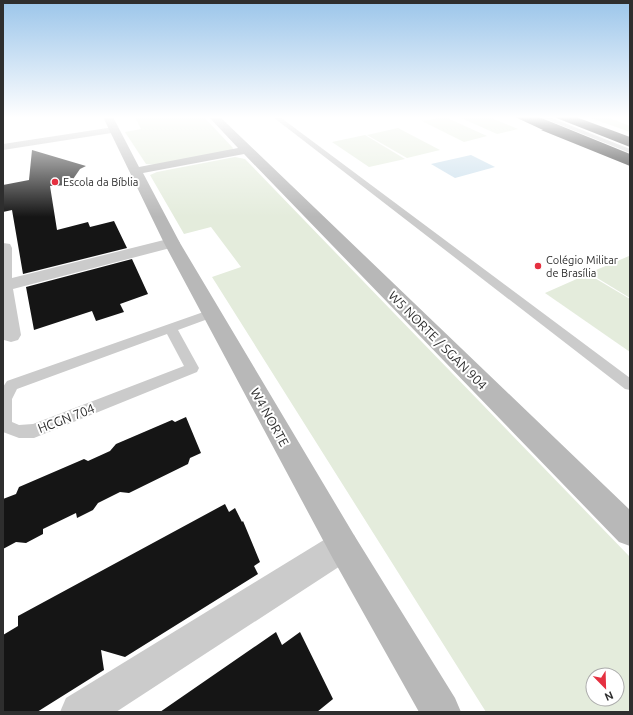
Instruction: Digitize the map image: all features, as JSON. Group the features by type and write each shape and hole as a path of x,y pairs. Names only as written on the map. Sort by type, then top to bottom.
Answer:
{"main road":[{"name":"W4 NORTE","path":"125,150 172,243 343,546 441,712"},
{"path":"136,171 245,150"},
{"name":"W5 NORTE / SGAN 904","path":"247,150 630,531"}],"street":[{"path":"3,286 172,243"},
{"path":"4,248 3,286 11,335"},
{"path":"80,712 343,546"}],"lane":[{"path":"320,150 630,384"},
{"name":"HCGN 704","path":"171,328 192,368 34,431 16,432 12,431 5,425 4,399 7,390 12,385 212,313"}],"green space":[{"path":"137,150 230,150 158,165 146,164"},
{"path":"344,150 391,150 405,159 369,167"},
{"path":"394,150 438,150 407,158"},
{"path":"235,157 245,159 630,557 630,712 486,712 212,277 241,267 211,227 184,234 150,175 157,172"},
{"path":"629,256 630,298 589,273"},
{"path":"588,274 630,299 630,352 545,293"}],"water":[{"path":"471,155 495,167 455,178 431,164"}],"building":[{"path":"32,150 86,166 80,169 69,185 50,186 57,230 88,222 90,227 114,221 127,248 23,274 12,210 3,212 3,185 29,180"},
{"path":"591,150 621,150 630,154 630,166"},
{"path":"132,259 148,294 120,304 124,312 96,321 92,311 34,330 26,287"},
{"path":"186,417 201,453 190,458 188,464 129,493 120,492 98,503 93,510 77,518 76,513 43,529 43,534 26,543 16,542 3,549 3,499 16,494 19,487 84,459 88,461 110,451 116,444 172,420 175,422"},
{"path":"225,504 229,512 235,508 242,522 243,521 260,562 254,566 258,574 125,657 101,650 104,670 37,712 3,712 3,635 18,626 18,616"},
{"path":"276,632 282,645 300,632 333,699 317,712 160,712"}],"place":[{"name":"Escola da Bíblia","path":"55,182"},
{"name":"Colégio Militar de Brasília","path":"538,266"}]}
